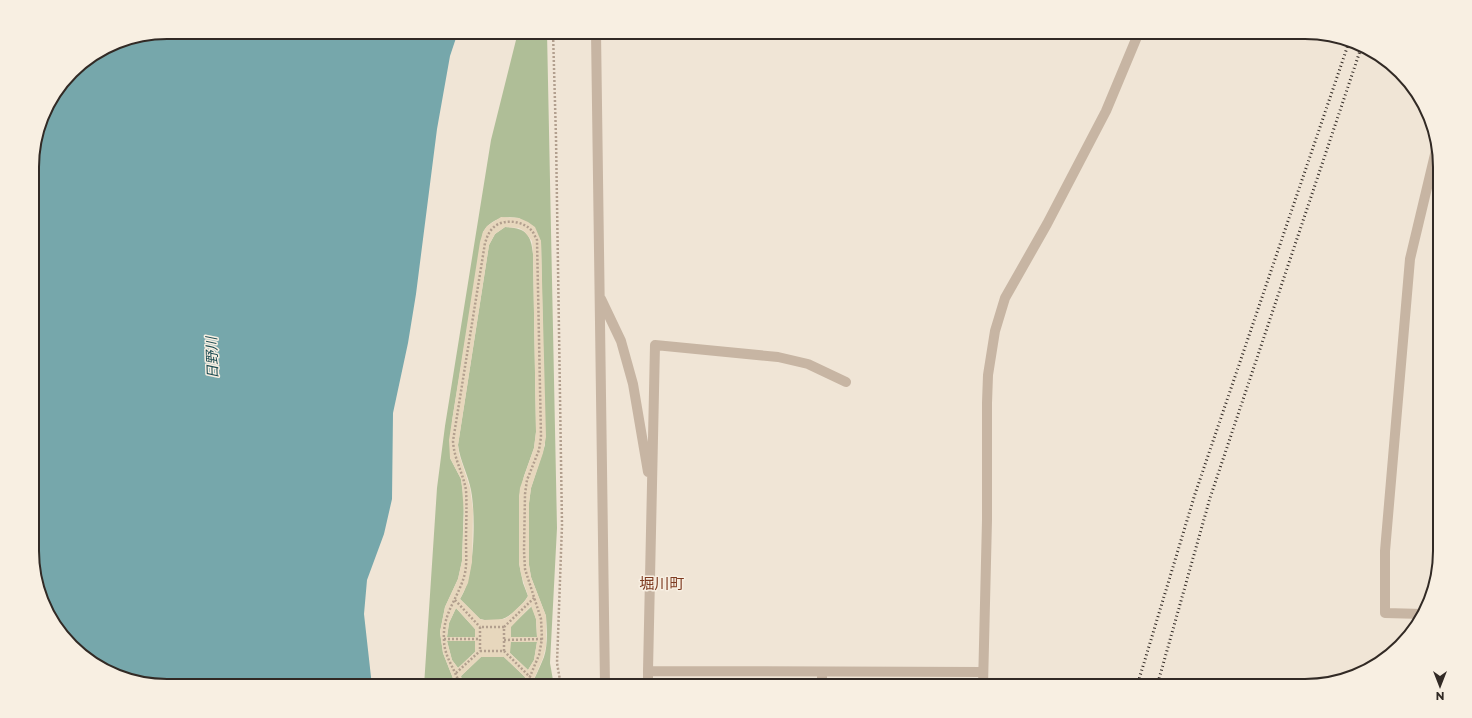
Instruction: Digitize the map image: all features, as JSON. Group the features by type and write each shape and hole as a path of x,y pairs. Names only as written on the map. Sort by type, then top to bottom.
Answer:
{"street":[{"path":"596,39 605,679"},
{"path":"983,679 987,520 987,403 988,375 995,331 1005,298 1047,224 1106,111 1136,39"},
{"path":"1417,614 1385,613 1385,551 1410,259 1433,164"},
{"path":"600,296 621,342 632,384 645,453 652,504"},
{"path":"648,679 655,344 778,357 808,364 846,382"},
{"path":"648,671 983,672"},
{"path":"822,672 822,679"}],"path":[{"path":"553,39 562,525 557,663 560,679"},
{"path":"458,679 447,656 444,639 444,626 447,615 463,580 466,566 467,500 465,482 457,462 454,447 454,436 485,243 489,233 495,226 503,222 518,222 532,230 537,240 541,436 526,488 524,550 526,576 541,620 542,639 539,655 530,677 504,651 504,627"},
{"path":"480,627 504,627 534,598"},
{"path":"454,600 480,627 480,651"},
{"path":"444,639 480,639"},
{"path":"504,640 542,639"},
{"path":"456,673 480,651 504,651"}],"green space":[{"path":"516,39 547,39 557,528 550,663 553,679 534,679 544,657 547,637 546,616 531,577 529,565 529,503 531,488 545,445 541,241 519,218 508,217 494,221 483,232 452,421 450,458 461,479 464,500 462,561 458,579 445,607 440,632 443,653 453,679 424,679 437,488 445,426 491,140"},
{"path":"505,227 522,230 529,236 532,247 536,432 534,448 524,476 519,497 519,563 523,583 528,596 514,612 501,620 491,621 480,619 460,599 469,576 473,546 474,515 471,490 460,457 458,445 489,245 495,234"},
{"path":"532,606 536,619 537,637 510,637 510,627"},
{"path":"456,608 475,629 475,637 447,637 449,623"},
{"path":"447,641 475,641 475,652 458,668 452,660"},
{"path":"510,642 537,642 534,660 528,670 510,653"},
{"path":"481,657 504,657 525,677 525,679 462,679 461,676"}],"shaded area":[{"path":"501,217 519,218 535,227 541,241 546,437 543,453 531,488 529,503 529,565 531,577 546,616 546,646 543,658 534,679 525,679 525,677 504,657 481,657 461,676 462,679 453,679 443,653 440,632 445,607 458,579 462,561 464,514 462,487 461,479 450,458 449,440 480,242 483,232 487,226","holes":["505,227 519,228 524,231 532,241 533,254 536,432 534,448 520,488 519,497 519,563 528,596 525,601 504,619 484,620 480,619 460,599 468,583 472,562 473,510 470,488 459,454 458,445 489,245 495,234","531,606 536,619 537,637 511,637 511,627","456,608 475,629 475,637 447,637 449,623","447,641 475,641 475,652 458,668 452,660","511,642 537,642 534,660 528,670 510,653"]}],"water":[{"name":"日野川","path":"159,39 456,39 450,56 437,129 416,294 408,343 393,413 392,499 384,534 367,580 364,614 371,679 159,679 134,675 103,662 89,653 76,642 65,629 49,600 43,584 39,551 40,150 43,134 56,103 76,76 103,56 118,49 142,41"}],"railway":[{"path":"1139,679 1195,494 1347,47"},
{"path":"1159,679 1210,498 1360,52"}],"district":[{"name":"堀川町","path":"662,584"}]}
